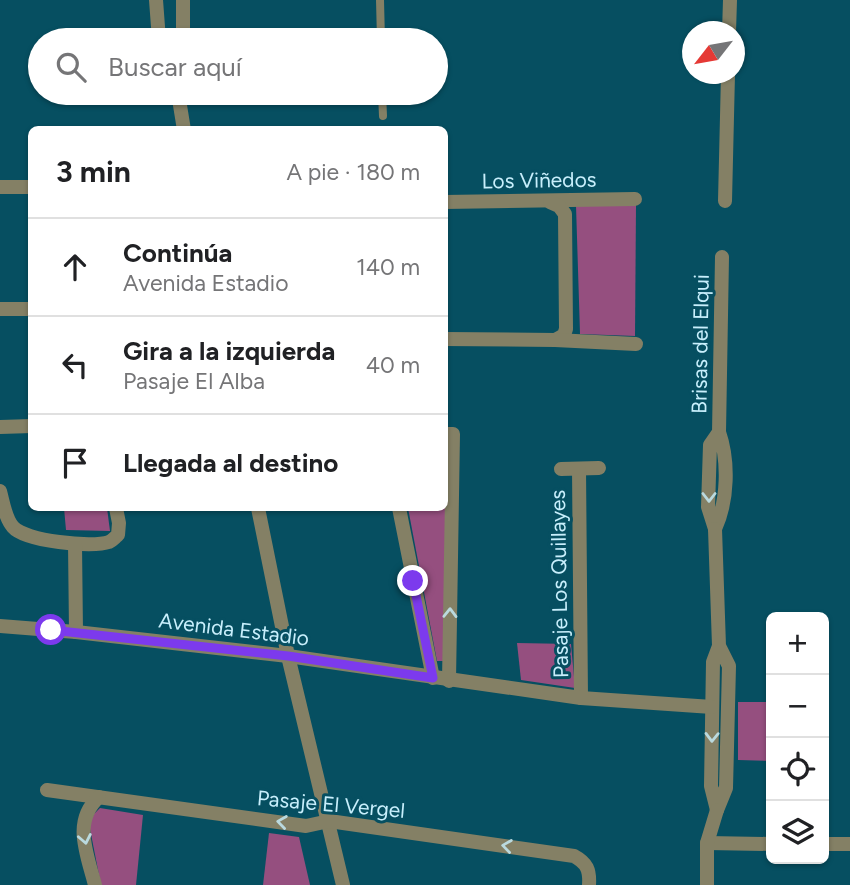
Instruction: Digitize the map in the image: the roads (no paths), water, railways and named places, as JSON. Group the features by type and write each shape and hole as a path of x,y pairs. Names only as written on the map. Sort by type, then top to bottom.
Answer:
{"street":[{"path":"156,0 158,28"},
{"path":"183,0 183,28"},
{"path":"730,0 730,21"},
{"path":"725,201 728,84"},
{"path":"180,105 183,126"},
{"path":"0,187 28,187"},
{"name":"Los Viñedos","path":"448,202 635,199"},
{"path":"550,202 559,206 565,214 566,329 564,335 555,340"},
{"name":"Brisas del Elqui","path":"707,885 706,843 726,788 729,666 719,646 715,528 708,507 709,445 719,432 722,257"},
{"path":"0,309 28,309"},
{"path":"448,339 636,344"},
{"path":"0,427 28,426"},
{"path":"448,434 453,434 449,681"},
{"name":"Pasaje Los Quillayes","path":"561,469 599,468"},
{"name":"Pasaje Los Quillayes","path":"579,469 581,698"},
{"path":"0,491 8,520 14,528 24,535 75,544 109,542 118,535 116,511"},
{"path":"259,511 288,656 343,885"},
{"path":"400,511 433,678"},
{"path":"75,544 76,632"},
{"name":"Avenida Estadio","path":"0,626 288,656 581,698 712,707"},
{"name":"Brisas del Elqui","path":"717,810 711,786 712,662 719,646"},
{"name":"Pasaje El Vergel","path":"47,790 306,825 329,821 574,856 585,862 589,885"},
{"path":"95,885 82,825 88,807 99,797"},
{"path":"706,843 766,844"},
{"path":"829,844 850,844"}],"lane":[{"path":"380,0 381,28"},
{"path":"383,105 383,116"}]}
